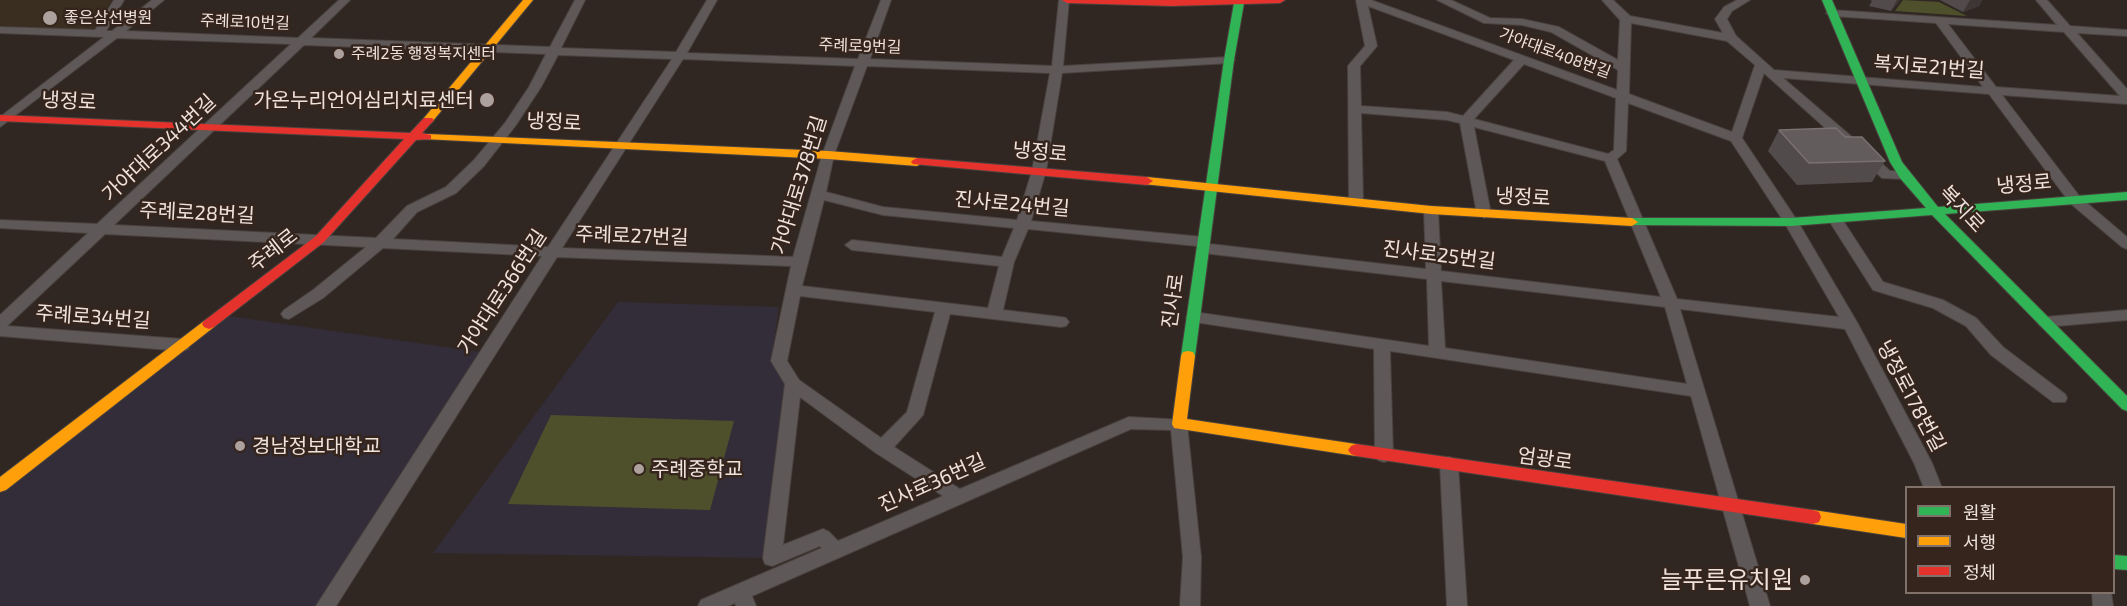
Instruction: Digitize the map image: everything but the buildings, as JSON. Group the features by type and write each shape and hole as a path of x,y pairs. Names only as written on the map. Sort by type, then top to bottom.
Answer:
{"main road":[{"name":"주례로","path":"0,486 320,239 416,135 528,0"},
{"path":"1066,0 1239,3 1280,0"},
{"name":"진사로","path":"1179,424 1211,186 1239,3"},
{"name":"복지로","path":"1829,7 1896,162 1904,175 1935,211 2127,405"},
{"name":"냉정로","path":"2,120 416,135 828,155 1211,186 1431,210 1638,222 1791,222 2127,196"},
{"name":"엄광로","path":"1179,424 1905,531"}],"street":[{"path":"98,34 118,0"},
{"path":"2,120 159,0"},
{"name":"가야대로344번길","path":"0,324 345,0"},
{"path":"290,314 392,233 412,209 451,190 499,139 535,87 580,0"},
{"name":"가야대로366번길","path":"326,606 486,353 554,252 680,55 712,0"},
{"name":"가야대로378번길","path":"886,0 828,155 799,262 779,361 794,384 882,448 957,496"},
{"path":"994,314 1007,262 1023,224 1039,171 1057,70 1066,0"},
{"path":"1356,201 1354,66 1371,46 1361,0"},
{"name":"가야대로408번길","path":"1361,0 1736,138"},
{"path":"1442,0 1488,21 1522,22 1555,29 1625,69"},
{"path":"1607,0 1626,20 1731,38"},
{"path":"1744,0 1728,9 1722,19 1731,38 1887,175 1904,175"},
{"path":"2041,0 2127,98"},
{"path":"1829,7 1939,20 2127,33"},
{"path":"1355,109 1447,116 1610,158 1620,151 1626,20"},
{"name":"복지로21번길","path":"1939,20 2033,143"},
{"name":"주례로10번길","path":"0,30 489,47"},
{"name":"주례로9번길","path":"489,47 1057,70 1229,60"},
{"path":"1466,120 1523,58"},
{"path":"1736,138 1766,68"},
{"name":"복지로21번길","path":"1766,68 1862,82 2127,98"},
{"path":"1466,120 1484,214"},
{"name":"냉정로178번길","path":"1736,138 1791,222 1850,324 1923,463 1932,486"},
{"name":"냉정로","path":"2033,143 2075,200 2127,244"},
{"path":"1610,158 1671,303 1760,606"},
{"name":"진사로24번길","path":"819,194 883,211 1023,224 1203,245"},
{"path":"1431,210 1437,351"},
{"path":"1835,219 1878,286 1938,304 1971,322 1997,351 2059,398"},
{"name":"주례로28번길","path":"0,224 320,239"},
{"name":"주례로27번길","path":"320,239 799,262"},
{"path":"852,245 1007,262"},
{"name":"진사로25번길","path":"1203,245 1433,276 1850,324"},
{"path":"793,290 1060,322"},
{"path":"882,448 915,415 944,308"},
{"path":"2044,322 2127,315"},
{"path":"1194,317 1697,391"},
{"name":"주례로34번길","path":"0,331 182,345"},
{"path":"1382,345 1384,455"},
{"path":"794,384 772,558 823,537 836,551"},
{"name":"진사로36번길","path":"708,606 743,599 836,551 957,496 1129,423 1179,424"},
{"name":"진사로","path":"1179,424 1192,557 1190,606"},
{"path":"1449,464 1457,606"}],"shaded area":[{"name":"좋은삼선병원","path":"0,0 112,0 93,31 0,28"},
{"name":"주례중학교","path":"618,302 779,307 771,363 793,384 772,558 433,553"},
{"name":"경남정보대학교","path":"221,315 487,353 326,606 0,606 0,486"}],"green space":[{"path":"1903,0 1939,2 1967,16 1895,11"},
{"path":"551,415 734,421 710,510 508,504"}],"traffic: fast":[{"path":"1827,0 1896,162 1904,175 1935,211 2127,405"},
{"path":"1188,356 1239,3"},
{"path":"1632,222 1791,222 2127,196"},
{"path":"2115,562 2127,563"}],"traffic: slow":[{"path":"428,120 528,0"},
{"path":"427,137 828,155 917,162"},
{"path":"1147,181 1431,210 1632,222"},
{"path":"0,486 209,324"},
{"path":"1188,356 1179,424 1356,450"},
{"path":"1813,517 1905,531"}],"traffic: jam":[{"path":"1067,0 1171,3 1280,0"},
{"path":"0,118 427,137"},
{"path":"209,324 320,239 428,120"},
{"path":"917,162 1147,181"},
{"path":"1356,450 1813,517"}],"place":[{"name":"좋은삼선병원","path":"50,18"},
{"name":"주례2동 행정복지센터","path":"339,54"},
{"name":"가온누리언어심리치료센터","path":"487,100"},
{"name":"경남정보대학교","path":"240,446"},
{"name":"주례중학교","path":"639,469"},
{"name":"늘푸른유치원","path":"1805,580"}]}
